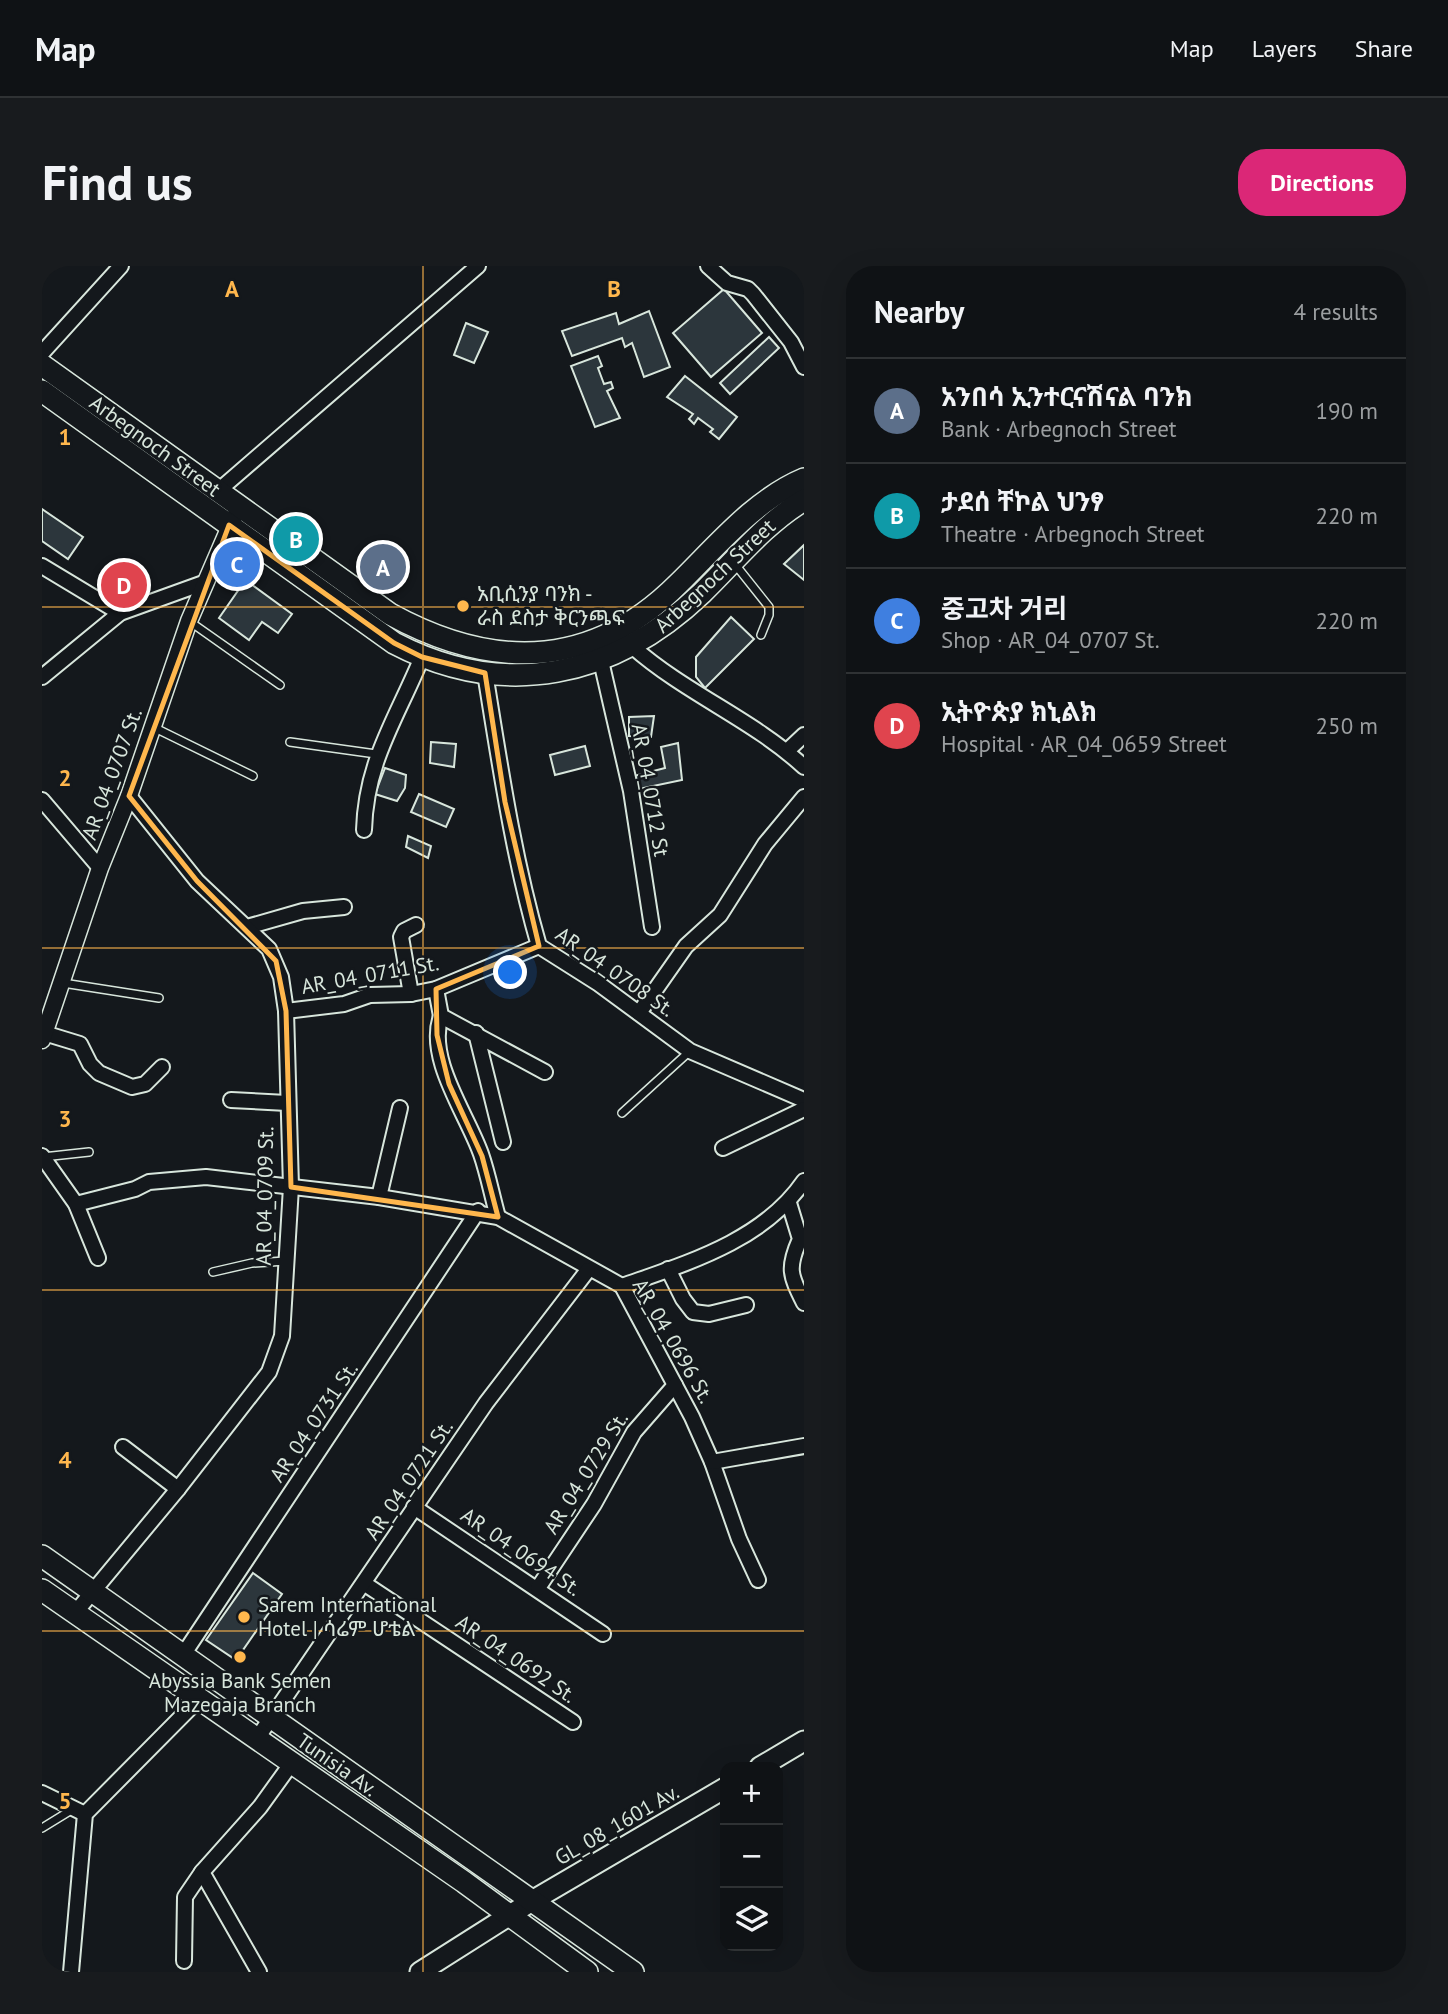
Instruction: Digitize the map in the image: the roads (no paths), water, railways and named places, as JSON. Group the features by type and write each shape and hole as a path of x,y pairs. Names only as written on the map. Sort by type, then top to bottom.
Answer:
{"main road":[{"name":"Arbegnoch Street","path":"42,365 218,491 234,516 354,617 422,657 485,673 544,673 601,661 633,647 668,623 779,516 804,500"},
{"name":"Arbegnoch Street","path":"42,391 234,516 407,623 467,647 533,654 574,646 620,630 667,595 745,518 804,479"},
{"name":"Tunisia Av.","path":"42,1556 633,1972"},
{"name":"Tunisia Av.","path":"42,1590 587,1972"},
{"path":"768,1762 804,1741"},
{"name":"GL_08_1601 Av.","path":"420,1972 531,1901 720,1791"}],"street":[{"path":"42,352 121,266"},
{"path":"218,491 478,266"},
{"path":"708,266 727,283 748,289 754,294 791,342 804,367"},
{"name":"AR_04_0707 St.","path":"43,1037 100,868 129,796 189,621 234,516"},
{"path":"42,566 120,613"},
{"path":"42,677 120,613 206,582"},
{"path":"633,647 688,688 787,751 804,768"},
{"path":"364,830 365,805 376,754 400,710 422,657"},
{"name":"AR_04_0712 St","path":"601,661 631,790 652,927"},
{"name":"AR_04_0708 St.","path":"485,673 521,883 539,946 690,1051 804,1100"},
{"path":"787,751 804,735"},
{"name":"AR_04_0709 St.","path":"75,1613 178,1489 261,1382 277,1356 282,1336 291,1187 286,1011 276,961 269,949 197,881 129,796"},
{"path":"639,1013 686,946 720,915 765,844 804,797"},
{"path":"42,800 100,868"},
{"path":"247,927 303,911 344,907"},
{"path":"411,994 401,937 404,931 416,925"},
{"name":"AR_04_0711 St.","path":"286,1011 344,1004 370,995 411,994 436,989 539,946"},
{"path":"436,989 441,1016 437,1035 449,1084 482,1156 498,1217"},
{"path":"441,1016 545,1072"},
{"path":"476,1033 503,1142"},
{"path":"43,1037 79,1044 89,1064 99,1073 132,1087 145,1084 162,1066"},
{"path":"231,1100 287,1103"},
{"path":"379,1197 400,1108"},
{"path":"723,1148 804,1109"},
{"path":"42,1156 76,1203 98,1258"},
{"name":"AR_04_0696 St.","path":"76,1203 178,1177 206,1177 379,1197 478,1211 498,1217 588,1270 621,1286 675,1385 712,1462 739,1539 758,1580"},
{"path":"621,1286 668,1269 761,1226 789,1202 804,1181"},
{"path":"789,1202 800,1239 790,1260 790,1272 804,1303"},
{"name":"AR_04_0731 St.","path":"183,1655 478,1211"},
{"path":"668,1269 683,1299 693,1312 709,1314 746,1306"},
{"name":"AR_04_0721 St.","path":"256,1740 486,1403 588,1270"},
{"name":"AR_04_0729 St.","path":"538,1587 594,1504 634,1432 675,1385"},
{"path":"712,1462 804,1446"},
{"path":"123,1447 178,1489"},
{"name":"AR_04_0694 St.","path":"414,1507 538,1587 603,1634"},
{"name":"AR_04_0692 St.","path":"365,1584 573,1723"},
{"path":"71,1972 79,1812 198,1699"},
{"path":"184,1961 185,1898 202,1872 260,1807 291,1764"},
{"path":"42,1793 79,1812"},
{"path":"202,1872 259,1972"}],"lane":[{"path":"733,562 769,607 769,615 761,635"},
{"path":"189,621 280,685"},
{"path":"152,727 253,776"},
{"path":"290,741 376,754"},
{"path":"61,982 159,998"},
{"path":"622,1113 690,1051"},
{"path":"42,1156 89,1152"},
{"path":"213,1272 286,1261"},
{"path":"42,1828 79,1812"}],"place":[{"name":"ታደሰ ቸኮል ህንፃ","path":"296,539"},
{"name":"중고차 거리","path":"237,564"},
{"name":"አንበሳ ኢንተርናሽናል ባንክ","path":"383,567"},
{"name":"ኢትዮጵያ ክኒልክ","path":"124,585"},
{"name":"አቢሲንያ ባንክ - ራስ ደስታ ቅርንጫፍ","path":"463,606"},
{"name":"Sarem International Hotel | ሳሬም ሆቴል","path":"244,1617"},
{"name":"Abyssia Bank Semen Mazegaja Branch","path":"240,1657"}]}
